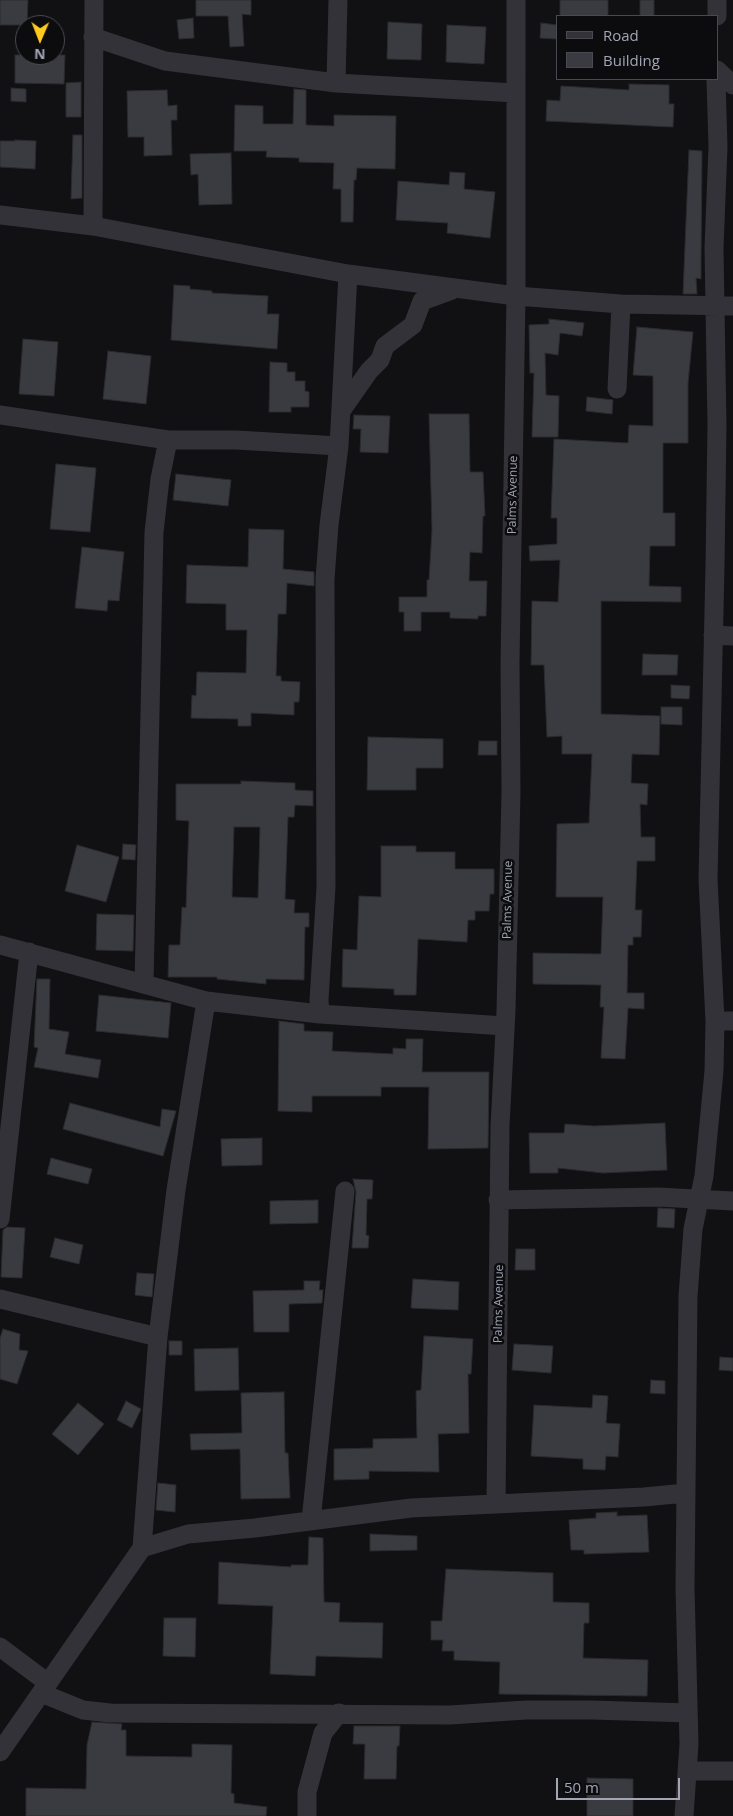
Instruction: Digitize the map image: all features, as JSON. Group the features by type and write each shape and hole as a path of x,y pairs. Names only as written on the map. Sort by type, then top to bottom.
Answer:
{"street":[{"path":"94,0 94,226"},
{"path":"336,82 338,0"},
{"name":"Palms Avenue","path":"496,1503 498,1200 511,792 510,663 516,296 516,0"},
{"path":"717,0 717,15"},
{"path":"94,36 165,61 336,82 516,93"},
{"path":"718,71 733,85"},
{"path":"684,1816 688,1713 686,1492 688,1296 693,1229 700,1198 714,1071 724,1021 708,879 717,425 714,248 725,143 716,80"},
{"path":"0,215 94,226 348,274 516,296 622,304 733,306"},
{"path":"320,1014 319,1000 326,887 325,579 329,525 339,446 348,274"},
{"path":"341,412 369,371 380,360 385,346 413,325 422,301 456,288"},
{"path":"617,390 622,304"},
{"path":"0,415 168,440 236,440 339,446"},
{"path":"144,983 154,532 160,479 168,440"},
{"path":"713,635 733,636"},
{"path":"0,945 206,1001 320,1014 505,1026"},
{"path":"0,1219 29,952"},
{"path":"0,1752 142,1548 158,1337 176,1190 206,1001"},
{"path":"311,1521 345,1191"},
{"path":"498,1200 700,1198 733,1201"},
{"path":"0,1299 158,1337"},
{"path":"142,1548 188,1534 411,1508 644,1497 686,1492"},
{"path":"0,1647 44,1688 83,1710 110,1713 450,1715 526,1710 593,1710 688,1713"},
{"path":"307,1816 307,1792 323,1733 340,1714"},
{"path":"687,1771 733,1771"}],"building":[{"path":"0,0 28,0 27,15 15,15 15,25 0,25"},
{"path":"196,0 251,0 251,15 242,14 244,46 230,47 228,16 196,16"},
{"path":"560,0 608,0 608,15 560,15"},
{"path":"640,0 654,0 654,15 640,15"},
{"path":"193,18 194,38 179,39 177,20"},
{"path":"388,22 422,24 421,60 387,59"},
{"path":"541,23 556,25 556,39 540,38"},
{"path":"447,25 486,27 484,64 446,62"},
{"path":"15,65 65,65 64,84 15,83"},
{"path":"81,82 81,117 66,117 66,83"},
{"path":"629,84 669,85 669,104 674,104 673,127 546,121 547,100 560,101 561,86 629,90"},
{"path":"11,88 26,89 26,102 11,101"},
{"path":"294,89 306,90 306,125 334,126 334,115 396,116 395,169 357,168 356,180 354,180 353,222 341,222 341,189 333,189 334,163 299,162 299,158 266,157 267,151 234,151 235,105 263,106 263,124 293,124"},
{"path":"167,90 168,106 177,105 177,120 171,120 172,155 144,156 144,137 128,137 127,91"},
{"path":"73,135 82,135 82,198 71,199"},
{"path":"0,141 36,141 35,169 0,167"},
{"path":"689,150 702,151 701,279 696,278 697,294 683,294"},
{"path":"231,153 232,204 199,205 198,174 191,175 190,154"},
{"path":"450,172 465,173 464,189 495,192 490,238 447,233 448,223 396,220 398,181 449,185"},
{"path":"174,285 190,286 190,289 212,291 212,293 268,296 267,314 279,314 277,349 171,340"},
{"path":"549,319 584,323 582,336 560,333 558,355 545,353 546,395 559,396 558,437 532,437 534,373 530,373 529,325 549,324"},
{"path":"637,327 693,332 688,383 688,443 663,443 663,513 675,513 675,546 650,546 649,586 681,587 681,602 601,601 601,714 660,716 659,755 632,754 631,783 648,784 647,805 640,804 641,837 655,837 655,861 637,861 635,910 642,910 641,937 633,937 633,945 628,945 627,993 644,993 644,1009 628,1008 625,1059 601,1058 604,1007 600,1007 601,985 533,984 533,953 601,954 603,897 556,897 557,824 589,823 592,754 562,754 562,736 547,737 544,665 531,665 532,601 558,602 560,560 530,561 529,546 557,544 557,518 551,518 554,439 628,443 629,425 653,426 653,376 633,375"},
{"path":"23,339 58,342 54,396 19,394"},
{"path":"108,351 151,356 146,404 103,399"},
{"path":"270,362 287,363 287,372 295,372 295,381 305,381 305,391 309,392 309,407 291,407 291,412 269,412"},
{"path":"587,397 613,400 612,414 586,411"},
{"path":"429,414 469,414 470,472 483,472 485,516 483,516 482,553 470,552 469,581 487,581 486,616 478,616 478,619 450,618 450,612 421,612 421,631 404,631 404,612 399,612 399,597 427,597 427,580 429,580 432,530"},
{"path":"354,415 390,416 388,453 360,452 361,429 353,429"},
{"path":"56,464 96,468 90,532 50,529"},
{"path":"176,474 231,480 228,506 173,500"},
{"path":"249,529 284,530 283,569 314,572 314,586 287,583 286,614 278,614 276,676 281,676 281,681 300,682 299,702 294,702 294,715 251,713 251,726 238,726 238,719 191,718 192,695 196,696 197,672 246,673 247,630 226,630 226,604 186,603 187,565 248,567"},
{"path":"82,547 124,552 119,601 108,600 107,611 75,608"},
{"path":"643,654 678,655 677,675 642,675"},
{"path":"671,685 690,686 689,699 671,698"},
{"path":"661,707 682,707 682,725 661,724"},
{"path":"368,737 443,739 443,768 416,768 416,790 367,790"},
{"path":"479,741 497,741 497,755 478,755"},
{"path":"241,781 295,783 295,790 313,791 313,806 295,805 294,817 288,817 285,899 295,900 294,913 309,913 309,927 305,927 304,980 266,979 266,984 217,979 217,977 168,977 169,945 180,945 182,907 186,908 189,821 176,820 176,784 241,784","holes":["234,827 260,827 258,898 232,897"]},
{"path":"123,844 136,845 135,860 122,859"},
{"path":"77,845 119,857 106,902 65,891"},
{"path":"381,846 416,846 416,852 455,852 455,869 494,869 494,894 490,894 489,911 475,911 475,920 468,920 467,942 418,939 416,995 394,995 394,989 342,987 343,949 357,950 359,896 381,897"},
{"path":"97,914 134,915 133,951 96,950"},
{"path":"37,979 50,979 49,1029 69,1032 65,1054 101,1060 98,1078 34,1067 38,1048 34,1047"},
{"path":"99,995 171,1003 168,1038 96,1031"},
{"path":"279,1021 304,1024 304,1031 333,1032 332,1051 393,1054 393,1048 406,1049 406,1039 423,1039 422,1072 489,1072 488,1148 428,1149 429,1087 381,1087 381,1096 312,1096 312,1112 278,1111"},
{"path":"70,1103 160,1127 162,1109 176,1111 163,1156 63,1129"},
{"path":"665,1123 667,1170 603,1173 558,1168 558,1173 530,1173 529,1133 564,1133 565,1124 594,1126"},
{"path":"262,1138 262,1165 222,1166 221,1139"},
{"path":"51,1158 92,1169 88,1184 47,1174"},
{"path":"353,1179 373,1180 372,1199 367,1199 366,1235 369,1236 368,1248 352,1248 356,1192"},
{"path":"318,1200 318,1223 270,1224 270,1201"},
{"path":"658,1208 675,1209 674,1228 657,1227"},
{"path":"7,1227 25,1228 22,1278 1,1277 3,1230"},
{"path":"55,1238 83,1245 79,1264 50,1257"},
{"path":"516,1249 535,1249 535,1270 515,1270"},
{"path":"137,1273 154,1274 152,1297 135,1295"},
{"path":"413,1279 459,1282 458,1310 411,1308"},
{"path":"304,1281 320,1281 319,1290 323,1290 322,1303 289,1304 289,1332 254,1332 253,1291 304,1290"},
{"path":"3,1329 20,1334 19,1350 28,1351 17,1384 0,1379 0,1338"},
{"path":"424,1336 473,1339 471,1374 468,1374 469,1433 438,1434 439,1472 369,1471 369,1479 334,1480 334,1449 373,1448 373,1439 417,1438 416,1391 421,1390"},
{"path":"169,1341 182,1341 182,1355 169,1355"},
{"path":"514,1344 553,1346 551,1373 512,1370"},
{"path":"238,1348 239,1390 195,1391 194,1349"},
{"path":"720,1357 733,1358 733,1371 719,1370"},
{"path":"651,1380 665,1381 665,1394 650,1393"},
{"path":"284,1392 285,1453 288,1453 290,1498 241,1499 240,1449 191,1450 190,1434 242,1433 241,1393"},
{"path":"593,1395 608,1396 606,1423 620,1424 618,1457 606,1456 605,1470 583,1469 583,1459 531,1456 534,1405 592,1408"},
{"path":"126,1401 141,1409 132,1428 117,1420"},
{"path":"78,1403 104,1424 78,1455 52,1434"},
{"path":"158,1483 176,1485 175,1512 156,1510"},
{"path":"617,1512 617,1516 647,1515 649,1552 584,1554 584,1550 571,1550 569,1520 596,1518 596,1513"},
{"path":"370,1534 417,1536 417,1550 370,1551"},
{"path":"309,1537 323,1538 324,1602 340,1603 339,1622 383,1623 382,1658 316,1656 315,1676 270,1674 273,1606 218,1604 219,1562 291,1567 291,1565 308,1565"},
{"path":"446,1569 553,1573 553,1602 589,1603 589,1623 584,1623 583,1658 648,1660 647,1696 499,1694 500,1662 454,1660 454,1651 442,1651 443,1640 431,1640 431,1621 442,1621"},
{"path":"164,1618 196,1618 195,1657 163,1656"},
{"path":"92,1722 122,1724 121,1730 126,1730 126,1756 192,1757 192,1744 232,1745 231,1793 234,1794 234,1803 267,1807 266,1816 26,1816 26,1788 86,1789 87,1745"},
{"path":"354,1726 400,1726 396,1779 364,1779 365,1744 353,1744"},
{"path":"587,1778 633,1779 633,1816 587,1816"}]}
